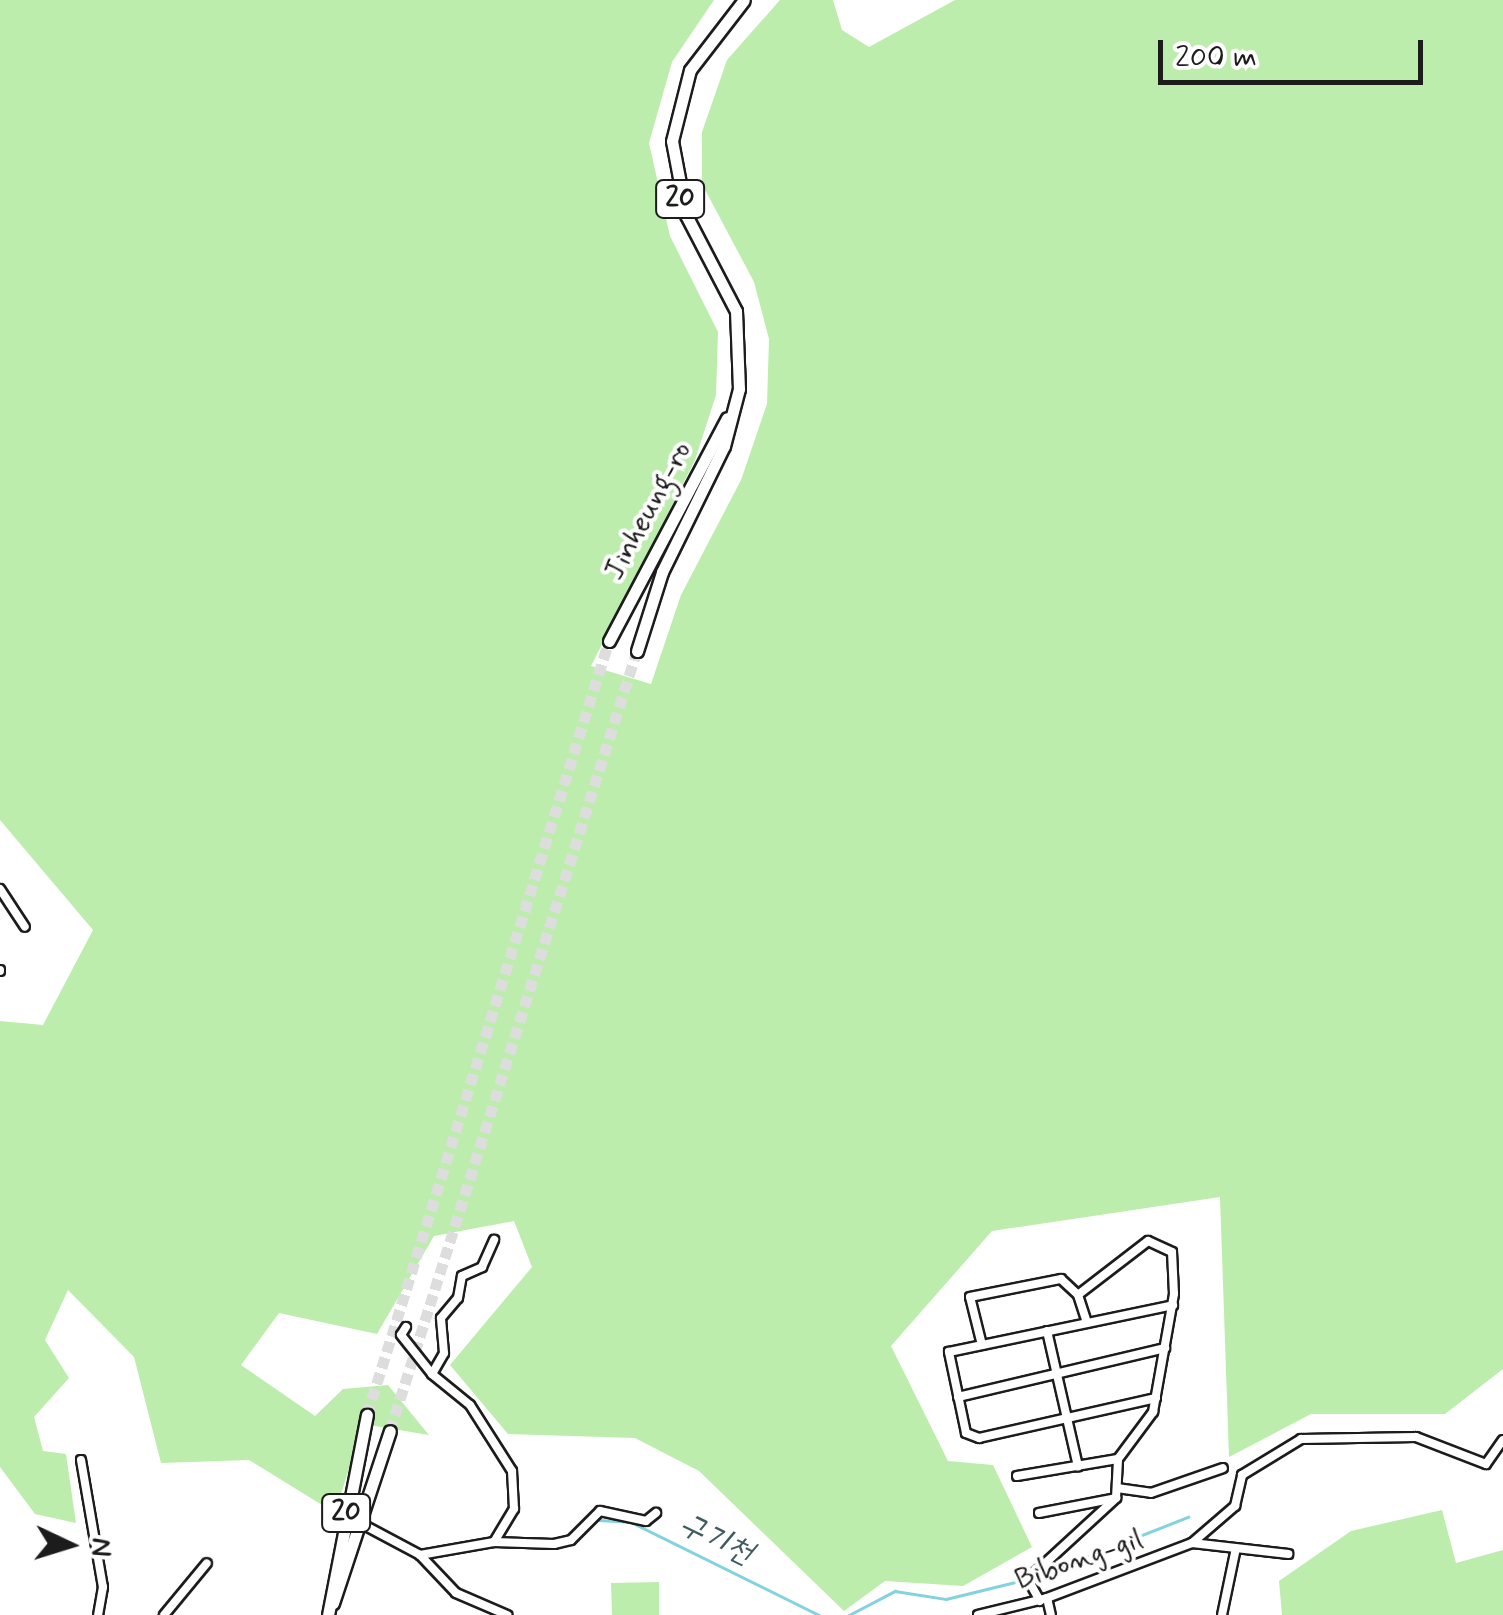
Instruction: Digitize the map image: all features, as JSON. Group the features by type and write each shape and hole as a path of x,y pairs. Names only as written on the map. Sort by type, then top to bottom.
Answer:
{"main road":[{"name":"Jinheung-ro","path":"637,651 662,572 724,446 741,367 736,311 686,215 672,141 690,70 744,0"},
{"name":"Jinheung-ro","path":"609,641 734,406"},
{"name":"20","path":"328,1613 367,1415"},
{"name":"20","path":"328,1613 362,1524 390,1431"}],"street":[{"path":"0,888 25,928"},
{"path":"432,1374 444,1353 441,1318 458,1298 462,1276 482,1267 494,1240"},
{"path":"1050,1615 1028,1579 1117,1493 1118,1459 1156,1398 1172,1305 1172,1252 1148,1241 1078,1295"},
{"path":"982,1345 970,1297 1061,1279 1078,1295 1086,1323"},
{"path":"1156,1398 979,1438 966,1433 949,1352 1172,1305"},
{"path":"406,1327 401,1335 432,1374 470,1405 512,1471 514,1509 494,1542"},
{"path":"1047,1331 1078,1466"},
{"path":"958,1397 1165,1348"},
{"name":"Bibong-gil","path":"978,1615 1044,1600 1192,1543 1235,1506 1242,1475 1301,1440 1416,1438 1486,1464 1503,1440"},
{"path":"1017,1476 1118,1459"},
{"path":"81,1460 104,1588 98,1615"},
{"path":"1040,1514 1117,1493 1151,1493 1222,1468"},
{"path":"420,1555 494,1542 554,1544 571,1540 600,1511 646,1521 656,1512"},
{"path":"362,1524 420,1555 456,1593 507,1615"},
{"name":"Bibong-gil","path":"1192,1543 1288,1554"},
{"path":"1222,1615 1236,1548"},
{"path":"164,1615 207,1563"}],"green space":[{"path":"0,0 714,0 672,62 649,143 670,236 718,332 716,395 695,460 591,666 651,684 681,595 741,480 767,404 769,339 754,282 702,184 702,132 727,60 780,0 833,0 842,30 869,47 955,0 1503,0 1503,1369 1445,1414 1311,1414 1229,1457 1220,1197 992,1231 891,1346 948,1461 993,1465 1032,1547 963,1586 885,1581 844,1611 699,1471 635,1438 508,1434 450,1365 532,1267 514,1221 434,1236 377,1334 279,1313 241,1365 315,1416 343,1389 388,1385 429,1435 363,1424 335,1513 249,1460 161,1463 134,1357 68,1290 45,1340 69,1378 34,1417 43,1451 66,1454 76,1523 35,1514 0,1467 0,1021 43,1025 93,930 0,820"},
{"path":"1442,1510 1456,1563 1503,1550 1503,1615 1282,1615 1279,1581 1351,1531"},
{"path":"659,1582 659,1615 612,1615 611,1583"}],"waterway":[{"name":"구기천","path":"1043,1574 1188,1517"},
{"name":"구기천","path":"598,1520 631,1522 819,1615"},
{"name":"구기천","path":"849,1615 895,1591 946,1599 1015,1582"}],"tunnel":[{"path":"367,1415 609,641"},
{"path":"390,1431 637,651"}]}
